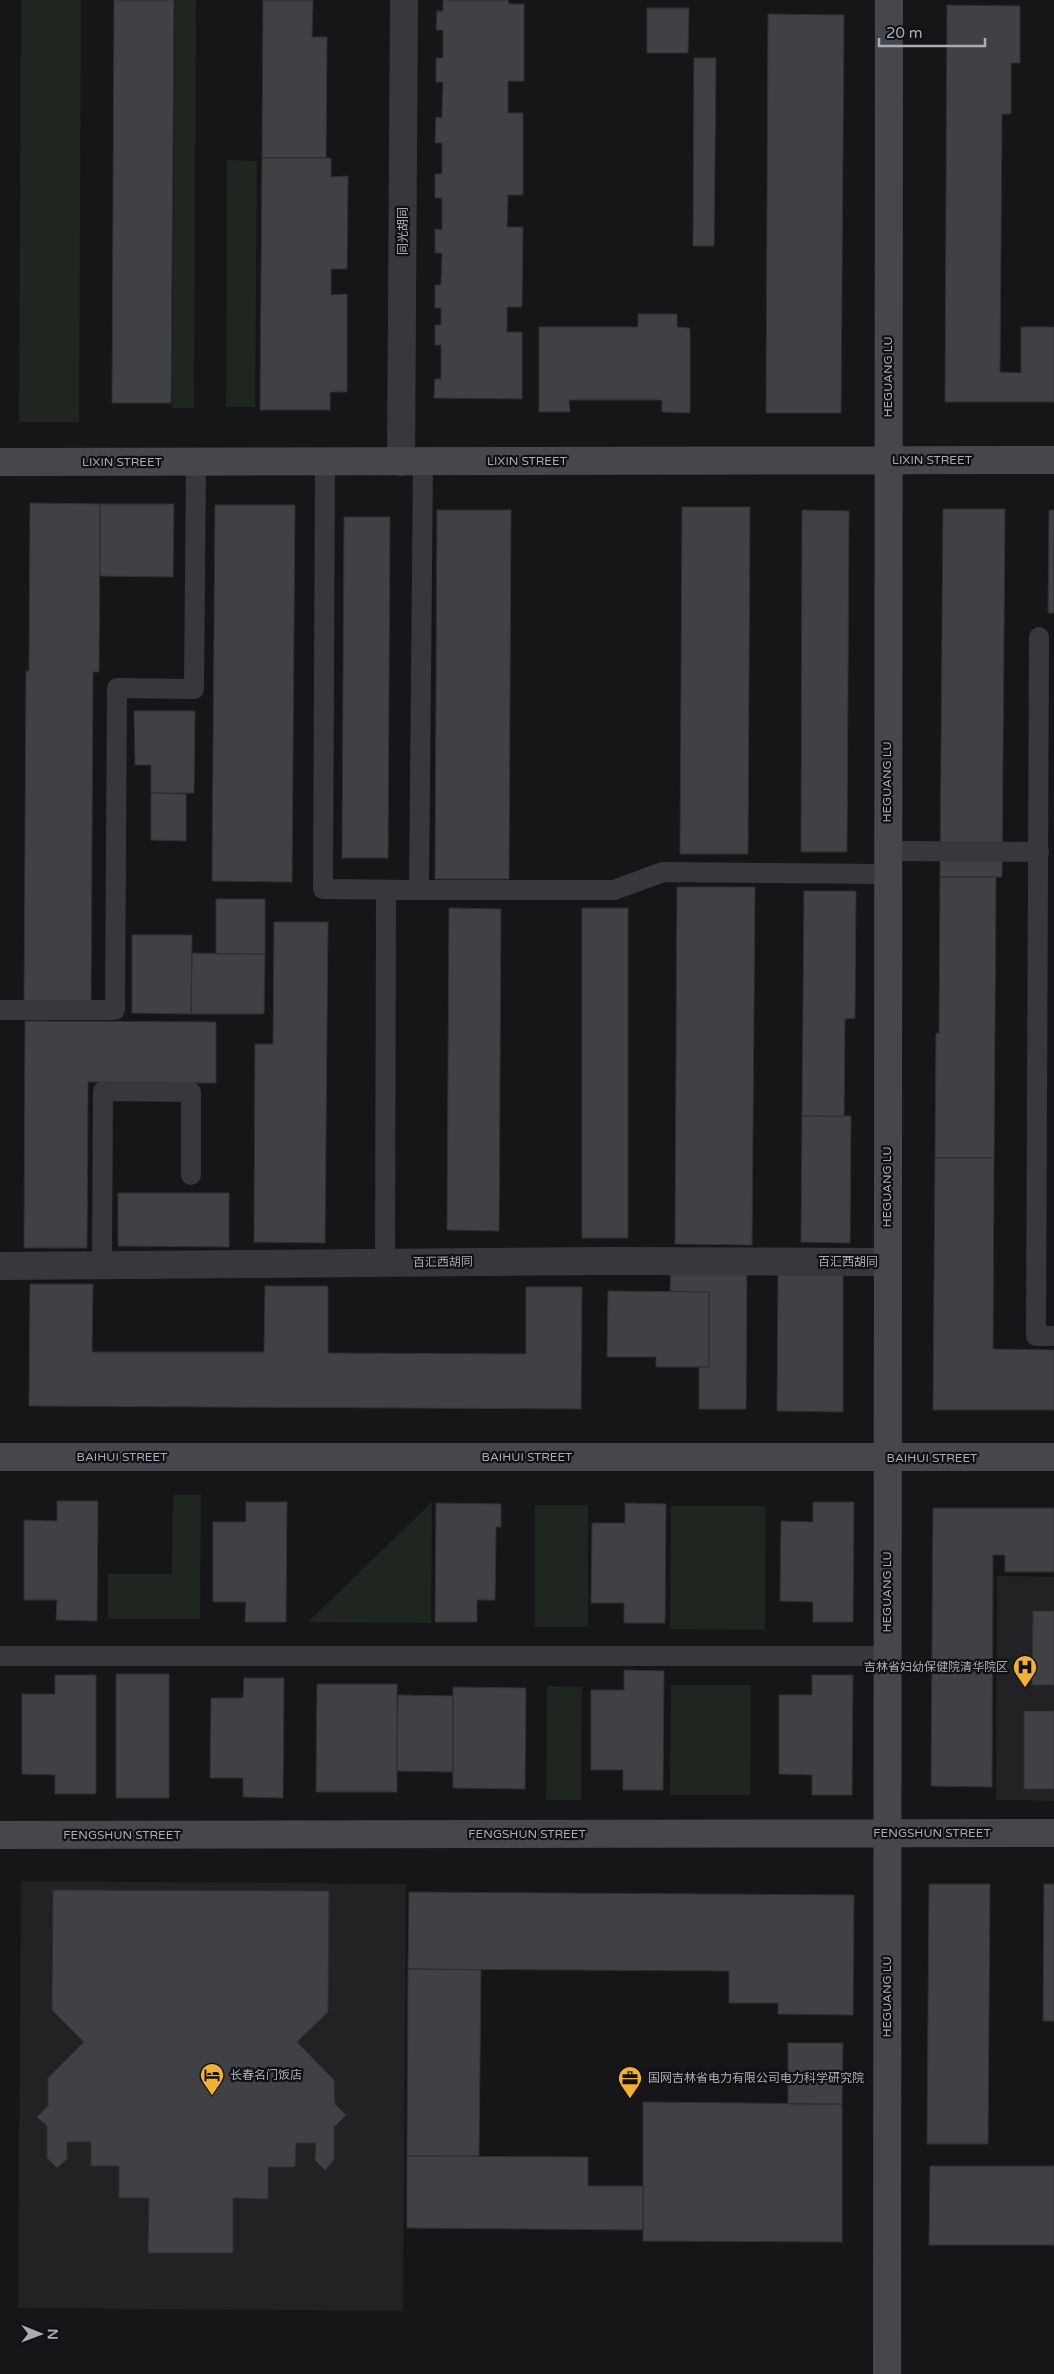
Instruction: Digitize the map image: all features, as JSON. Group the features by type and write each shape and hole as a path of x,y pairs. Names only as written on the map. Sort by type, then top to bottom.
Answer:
{"street":[{"name":"同光胡同","path":"404,0 412,462"},
{"name":"HEGUANG LU","path":"887,2374 886,1262 889,0"},
{"name":"LIXIN STREET","path":"0,462 1054,460"},
{"name":"百汇西胡同","path":"0,1266 886,1262"},
{"name":"BAIHUI STREET","path":"0,1457 1054,1458"},
{"name":"FENGSHUN STREET","path":"0,1835 1054,1833"}],"lane":[{"path":"0,1010 115,1010 117,688 194,689 196,462"},
{"path":"325,462 323,889 614,890 663,872 887,863 1039,852"},
{"path":"412,462 419,890"},
{"path":"1039,637 1036,1336 1054,1336"},
{"path":"385,1263 386,890"},
{"path":"102,1265 103,1091 192,1092 191,1175"},
{"path":"0,1656 887,1656"}],"shaded area":[{"path":"21,0 81,0 79,422 19,422"},
{"path":"175,0 196,0 194,408 172,408"},
{"path":"227,160 257,161 255,407 226,407"},
{"path":"173,1495 201,1495 200,1619 108,1619 108,1574 172,1574"},
{"path":"432,1502 431,1623 308,1622"},
{"path":"535,1505 588,1505 588,1627 535,1627"},
{"path":"671,1506 766,1506 765,1630 670,1629"},
{"name":"吉林省妇幼保健院清华院区","path":"997,1576 1054,1577 1054,1801 996,1800"},
{"path":"671,1685 751,1685 750,1795 670,1795"},
{"path":"547,1686 582,1687 581,1800 546,1800"},
{"name":"长春名门饭店","path":"21,1881 406,1884 403,2311 18,2308"}],"building":[{"path":"114,0 174,0 171,403 112,403"},
{"path":"263,0 313,0 312,37 327,37 326,158 262,158"},
{"path":"443,0 508,0 509,4 524,4 524,81 508,81 508,113 523,113 523,195 508,195 507,227 523,227 522,307 507,307 507,332 522,332 522,399 434,398 435,379 441,379 441,345 435,345 435,325 441,325 441,308 435,308 435,285 441,285 442,253 435,253 435,229 442,230 442,198 435,198 435,174 442,174 442,143 435,143 436,117 442,118 443,82 436,82 436,58 443,58 443,30 436,30 437,11 443,11"},
{"path":"947,5 1020,6 1020,63 1011,63 1011,114 1002,114 1000,372 1021,373 1021,327 1054,327 1054,402 945,402"},
{"path":"647,8 689,8 688,53 647,53"},
{"path":"768,14 844,15 841,413 766,413"},
{"path":"694,58 716,58 714,246 693,246"},
{"path":"262,158 331,158 331,177 348,176 347,269 331,269 331,295 347,294 347,392 330,392 330,410 260,410"},
{"path":"638,314 677,314 677,327 690,328 690,413 662,412 662,400 569,400 570,412 539,412 539,327 638,327"},
{"path":"30,503 100,504 99,672 93,672 91,1002 24,1001 26,671 29,671"},
{"path":"100,504 174,504 173,577 100,576"},
{"path":"215,505 295,505 292,882 212,881"},
{"path":"682,507 750,507 748,854 680,854"},
{"path":"943,509 1005,509 1002,877 940,877"},
{"path":"437,510 511,510 509,879 435,879"},
{"path":"802,510 849,511 847,852 801,852"},
{"path":"1049,510 1054,510 1054,613 1048,613"},
{"path":"344,517 390,517 388,858 342,858"},
{"path":"134,711 195,711 194,793 151,793 151,765 135,765"},
{"path":"151,793 186,794 186,841 151,840"},
{"path":"940,877 996,877 994,1158 935,1158 936,1033 939,1034"},
{"path":"677,887 755,887 752,1245 675,1244"},
{"path":"804,891 856,891 855,1018 845,1019 844,1117 802,1116"},
{"path":"216,899 265,899 265,954 216,954"},
{"path":"449,908 501,909 499,1231 447,1230"},
{"path":"582,908 628,908 628,1238 582,1238"},
{"path":"274,922 328,922 325,1243 254,1242 255,1044 273,1044"},
{"path":"132,935 192,935 191,1014 132,1013"},
{"path":"192,953 265,954 264,1014 191,1014"},
{"path":"25,1021 216,1022 216,1083 88,1082 87,1248 24,1248"},
{"path":"802,1116 851,1116 850,1243 801,1242"},
{"path":"935,1158 994,1158 993,1349 1054,1350 1054,1410 933,1410"},
{"path":"118,1193 229,1193 229,1247 118,1246"},
{"path":"671,1267 747,1268 746,1409 699,1409 699,1367 709,1367 709,1292 670,1291"},
{"path":"778,1274 843,1274 843,1412 777,1411"},
{"path":"30,1284 93,1284 92,1352 264,1352 265,1286 328,1286 328,1353 526,1354 526,1287 582,1287 581,1409 29,1406"},
{"path":"608,1291 709,1292 709,1367 656,1367 656,1357 607,1357"},
{"path":"57,1501 98,1501 97,1621 56,1620 57,1600 24,1600 24,1520 57,1521"},
{"path":"246,1502 287,1502 286,1622 245,1622 246,1602 213,1602 213,1522 246,1522"},
{"path":"813,1502 854,1502 853,1622 813,1622 813,1602 780,1601 781,1521 813,1522"},
{"path":"436,1503 501,1504 501,1527 496,1527 495,1600 477,1600 477,1622 435,1622"},
{"path":"625,1503 666,1504 665,1623 624,1623 624,1603 591,1603 592,1523 625,1523"},
{"path":"933,1508 1054,1508 1054,1572 1005,1572 1005,1555 993,1555 992,1787 931,1786"},
{"path":"1033,1611 1054,1611 1054,1685 1032,1685"},
{"path":"624,1670 664,1671 663,1790 623,1790 623,1770 591,1770 591,1690 624,1690"},
{"path":"116,1674 169,1674 169,1798 116,1798"},
{"path":"55,1675 96,1675 96,1794 55,1794 55,1775 22,1774 22,1694 55,1694"},
{"path":"812,1675 853,1675 852,1795 812,1795 812,1775 779,1774 779,1695 812,1695"},
{"path":"244,1678 284,1678 283,1798 243,1797 243,1778 210,1778 211,1698 243,1698"},
{"path":"317,1684 397,1684 397,1792 316,1792"},
{"path":"453,1687 526,1688 525,1789 453,1788"},
{"path":"398,1695 453,1696 453,1772 397,1771"},
{"path":"1024,1711 1054,1711 1054,1789 1024,1789"},
{"path":"929,1884 990,1884 988,2144 927,2144"},
{"path":"1044,1884 1054,1884 1054,2021 1043,2021"},
{"path":"53,1890 329,1891 328,2012 297,2042 334,2080 335,2104 346,2115 334,2127 334,2160 325,2170 315,2160 316,2143 296,2143 295,2167 268,2167 268,2199 233,2198 233,2253 148,2253 149,2198 119,2198 119,2166 91,2166 91,2142 67,2142 67,2159 57,2168 47,2158 47,2126 37,2117 48,2106 48,2078 84,2042 52,2010"},
{"path":"409,1892 854,1895 853,2015 778,2014 778,2003 729,2003 729,1971 408,1969"},
{"path":"408,1969 481,1970 479,2156 407,2156"},
{"path":"788,2043 843,2043 842,2104 788,2104"},
{"path":"643,2102 842,2104 842,2242 643,2241"},
{"path":"407,2156 588,2157 588,2186 643,2186 643,2230 407,2228"},
{"path":"930,2166 1054,2166 1054,2245 929,2245"}],"place":[{"name":"吉林省妇幼保健院清华院区","path":"1025,1688"},
{"name":"长春名门饭店","path":"212,2096"},
{"name":"国网吉林省电力有限公司电力科学研究院","path":"630,2099"}]}
